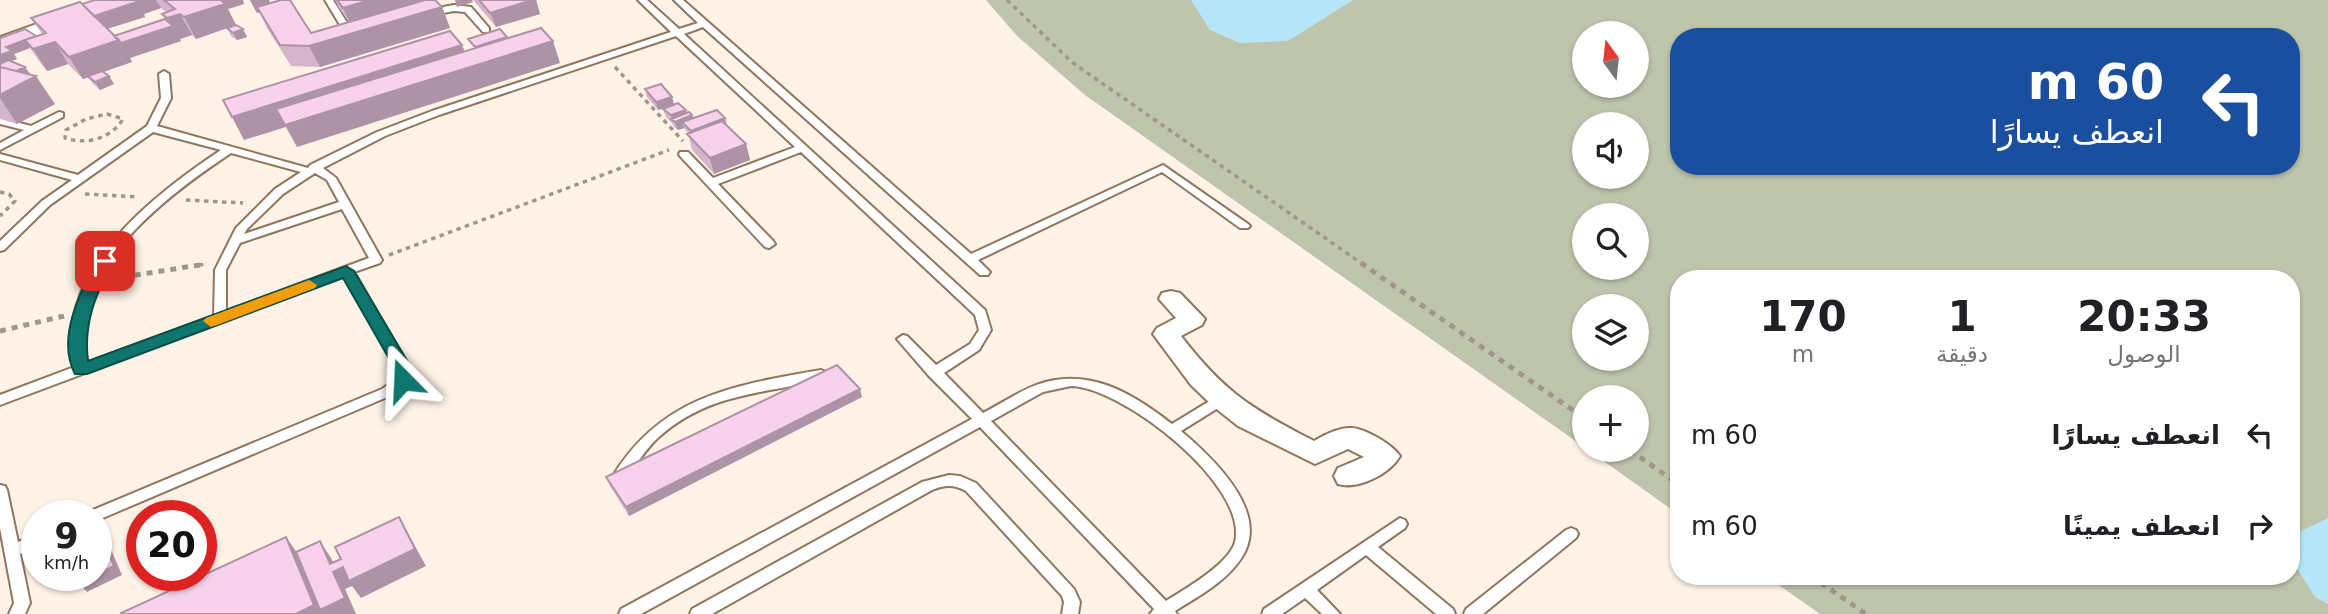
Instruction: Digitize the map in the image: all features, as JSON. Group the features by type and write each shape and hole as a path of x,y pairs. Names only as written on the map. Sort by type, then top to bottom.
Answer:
{"street":[{"path":"0,43 121,0"},
{"path":"1171,299 1194,318 1166,334 1200,379 1248,419 1315,454 1335,442 1351,438 1373,446 1386,456 1363,471 1348,476"}],"lane":[{"path":"329,0 346,27 368,29"},
{"path":"642,0 981,313 985,330 975,347 934,373"},
{"path":"678,0 984,272"},
{"path":"413,17 446,9 464,8 471,11 486,30"},
{"path":"220,318 217,290 224,261 234,241 265,205 311,169 360,142 403,123 705,24"},
{"path":"0,247 33,214 78,178 151,128 166,98 164,74"},
{"path":"1,145 59,115"},
{"path":"0,121 32,129"},
{"path":"0,400 376,260 331,178 311,169 151,128"},
{"path":"711,183 803,148"},
{"path":"81,370 77,341 82,311 93,282 113,250 140,218 187,178 230,149"},
{"path":"684,154 769,244"},
{"path":"0,157 78,178"},
{"path":"970,259 1163,168 1244,226"},
{"path":"234,241 345,204"},
{"path":"112,508 397,385 403,380 404,369 346,271"},
{"path":"627,614 645,610 979,421 1038,389 1073,382 1088,383 1121,397 1173,430 1206,462 1222,482 1243,522 1243,538 1237,554 1223,568 1164,612 979,421 903,339"},
{"path":"618,479 648,440 678,417 742,390 821,375"},
{"path":"1173,430 1223,399"},
{"path":"698,614 927,486 957,480 971,487 1069,593 1072,602 1070,614"},
{"path":"0,490 22,603 17,614"},
{"path":"1270,614 1401,524"},
{"path":"1472,614 1571,534"},
{"path":"12,551 21,547"},
{"path":"1367,547 1447,614"},
{"path":"1306,589 1332,614"}],"path":[{"path":"1007,0 1073,63 1572,410"},
{"path":"376,260 686,144 605,57"},
{"path":"98,115 120,116 122,123 112,132 84,141 69,140 64,134 72,125 98,115"},
{"path":"0,192 9,194 15,201 0,216"},
{"path":"93,282 224,261"},
{"path":"0,331 82,311"},
{"path":"1647,462 1670,478"},
{"path":"1824,585 1866,614"}],"green space":[{"path":"986,0 2328,0 2328,614 1820,614 1779,585 2300,585 2300,270 1670,270 1670,508 1605,462 1649,462 1649,385 1572,385 1572,439 1085,95 1017,36"}],"water":[{"path":"1191,0 1353,0 1288,41 1240,43 1210,30"},
{"path":"2328,518 2328,604 2315,597 2300,573 2300,532"}],"building":[{"path":"95,0 137,2 94,16 82,4"},
{"path":"164,0 221,0 225,4 184,17 180,14 167,18 162,14 175,9"},
{"path":"290,0 311,33 425,0 435,0 442,7 309,46 280,45 257,7"},
{"path":"337,0 370,0 343,8"},
{"path":"479,0 532,0 490,13"},
{"path":"80,2 119,40 69,57 55,42 33,49 25,40 46,33 31,18"},
{"path":"165,19 173,26 121,43 114,36"},
{"path":"236,25 243,29 233,33 227,28"},
{"path":"541,28 553,41 285,125 276,109"},
{"path":"25,29 36,36 6,47 12,51 0,55 0,38"},
{"path":"500,29 507,37 475,47 468,39"},
{"path":"450,31 462,45 232,117 223,100"},
{"path":"8,60 25,67 16,71 0,67 0,64"},
{"path":"0,67 36,76 0,95"},
{"path":"102,71 109,76 95,82 88,76"},
{"path":"661,84 672,97 656,102 645,89"},
{"path":"678,103 686,110 671,115 663,109"},
{"path":"717,110 725,118 691,131 682,122"},
{"path":"689,112 692,115 675,122 671,119"},
{"path":"722,121 746,144 710,158 687,134"},
{"path":"837,365 860,389 626,507 606,477"},
{"path":"399,517 415,549 349,581 343,567 333,572 345,598 320,610 296,552 320,541 330,564 341,559 335,547"},
{"path":"286,537 314,605 296,614 121,613 169,591 217,591 217,569"}],"slow traffic":[{"path":"211,321 309,285"}],"route":[{"path":"105,261 86,297 82,311 77,341 81,370 346,271 404,369 403,380"}]}
